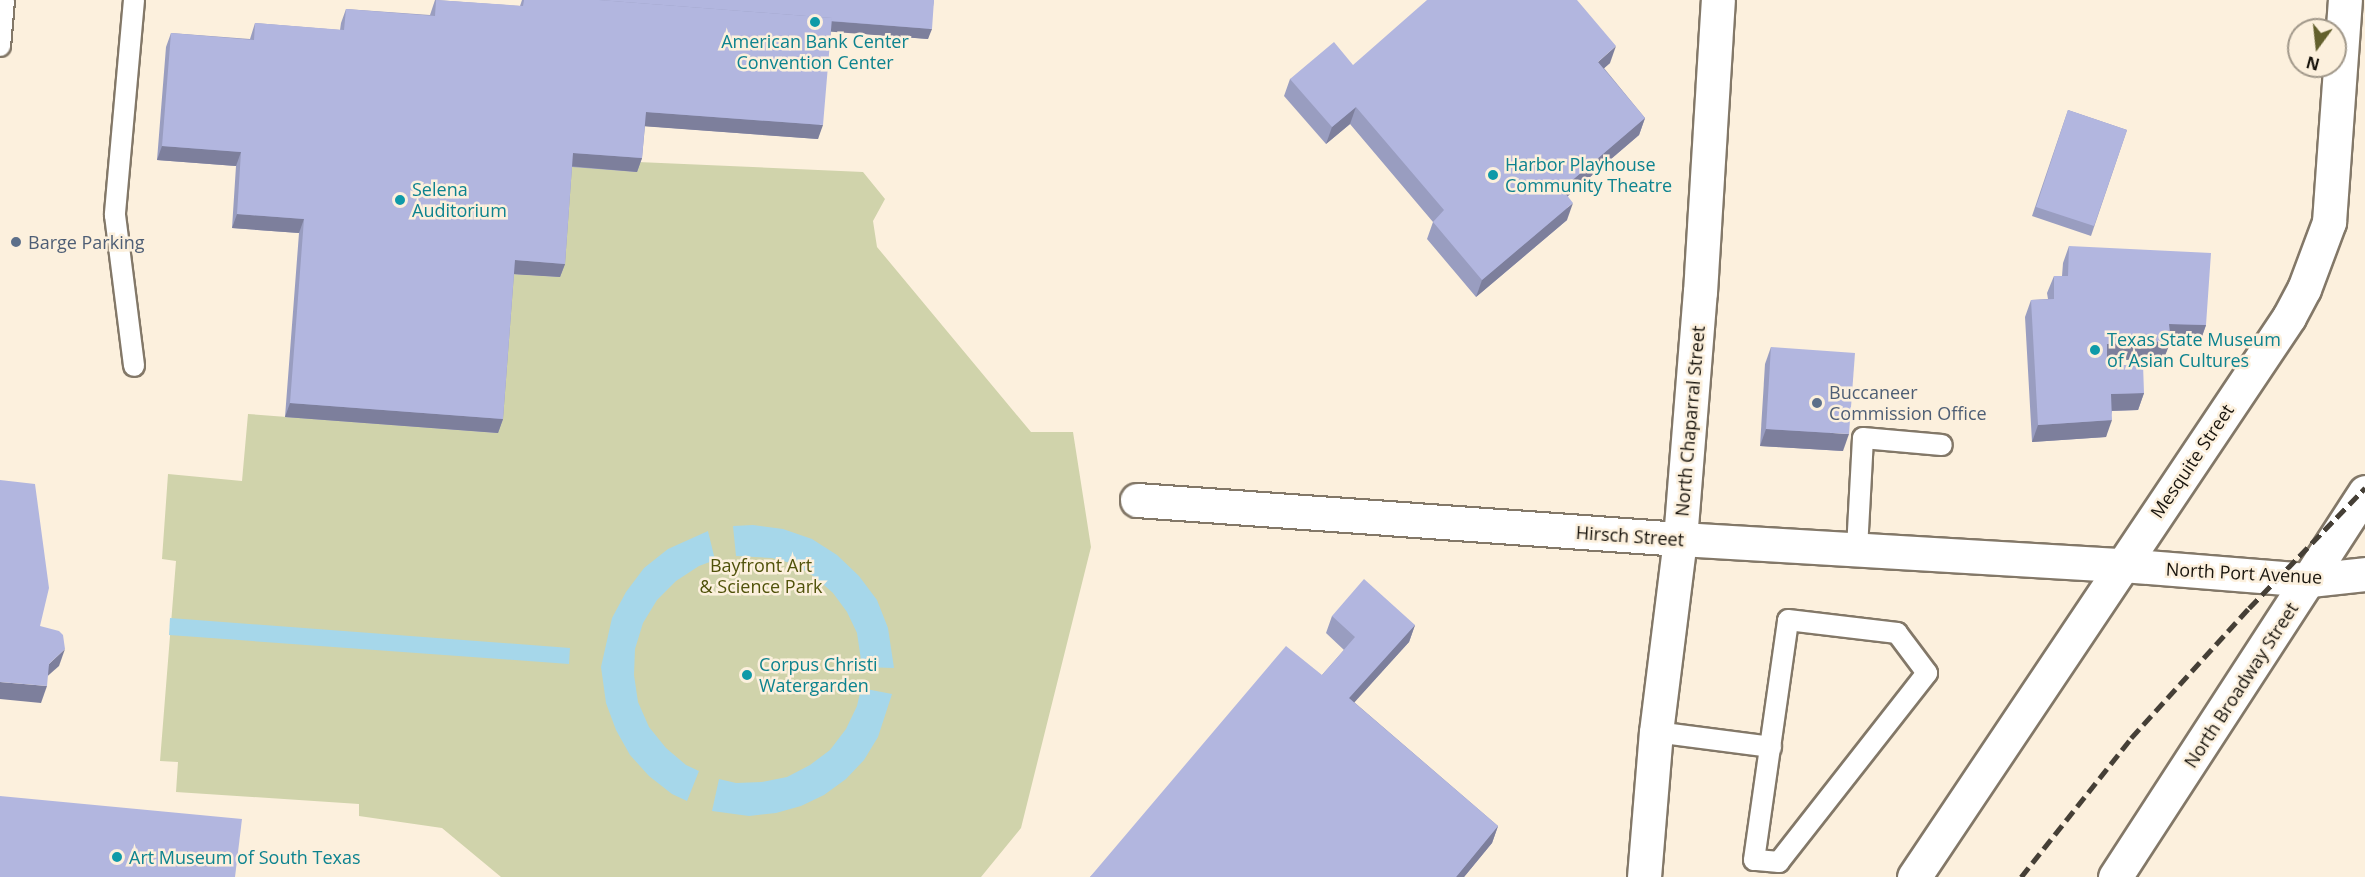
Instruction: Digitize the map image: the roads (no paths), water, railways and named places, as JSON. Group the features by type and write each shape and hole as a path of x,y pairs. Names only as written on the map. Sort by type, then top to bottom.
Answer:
{"street":[{"name":"North Chaparral Street","path":"1644,877 1656,732 1680,540 1700,292 1718,0"},
{"name":"Mesquite Street","path":"1914,877 2289,317 2304,289 2329,222 2345,0"},
{"name":"North Broadway Street","path":"2115,877 2365,492"},
{"name":"Hirsch Street","path":"1137,500 1680,540 2122,565"},
{"name":"North Port Avenue","path":"2122,565 2310,580 2365,574"}],"lane":[{"path":"0,46 4,0"},
{"path":"134,0 115,215 134,366"},
{"path":"1857,549 1863,438 1942,445"},
{"path":"1788,620 1897,633 1927,673 1779,862 1754,860 1771,747 1788,620"},
{"path":"1656,732 1771,747"}],"water":[{"path":"753,525 783,529 812,539 837,555 859,576 877,600 888,628 894,668 862,667 857,633 847,612 833,593 815,577 794,564 772,558 736,556 733,526"},
{"path":"708,531 715,560 699,566 676,581 657,600 643,623 635,649 634,675 638,702 649,727 666,748 686,765 699,771 687,801 672,794 649,776 630,755 616,730 606,703 601,667 612,618 626,592 644,568 668,549"},
{"path":"170,618 570,648 569,664 169,635"},
{"path":"861,688 892,694 878,737 864,760 846,779 824,795 801,806 776,813 749,816 712,811 719,779 736,783 762,782 787,777 810,765 830,750 846,729 857,706"}],"railway":[{"path":"2021,877 2131,738 2249,608 2365,488"}],"place":[{"name":"American Bank Center Convention Center","path":"815,22"},
{"name":"Harbor Playhouse Community Theatre","path":"1493,175"},
{"name":"Selena Auditorium","path":"400,200"},
{"name":"Barge Parking","path":"16,242"},
{"name":"Texas State Museum of Asian Cultures","path":"2095,350"},
{"name":"Buccaneer Commission Office","path":"1817,403"},
{"name":"Corpus Christi Watergarden","path":"747,675"},
{"name":"Art Museum of South Texas","path":"117,857"}],"park label":[{"name":"Bayfront Art & Science Park","path":"761,576"}]}
